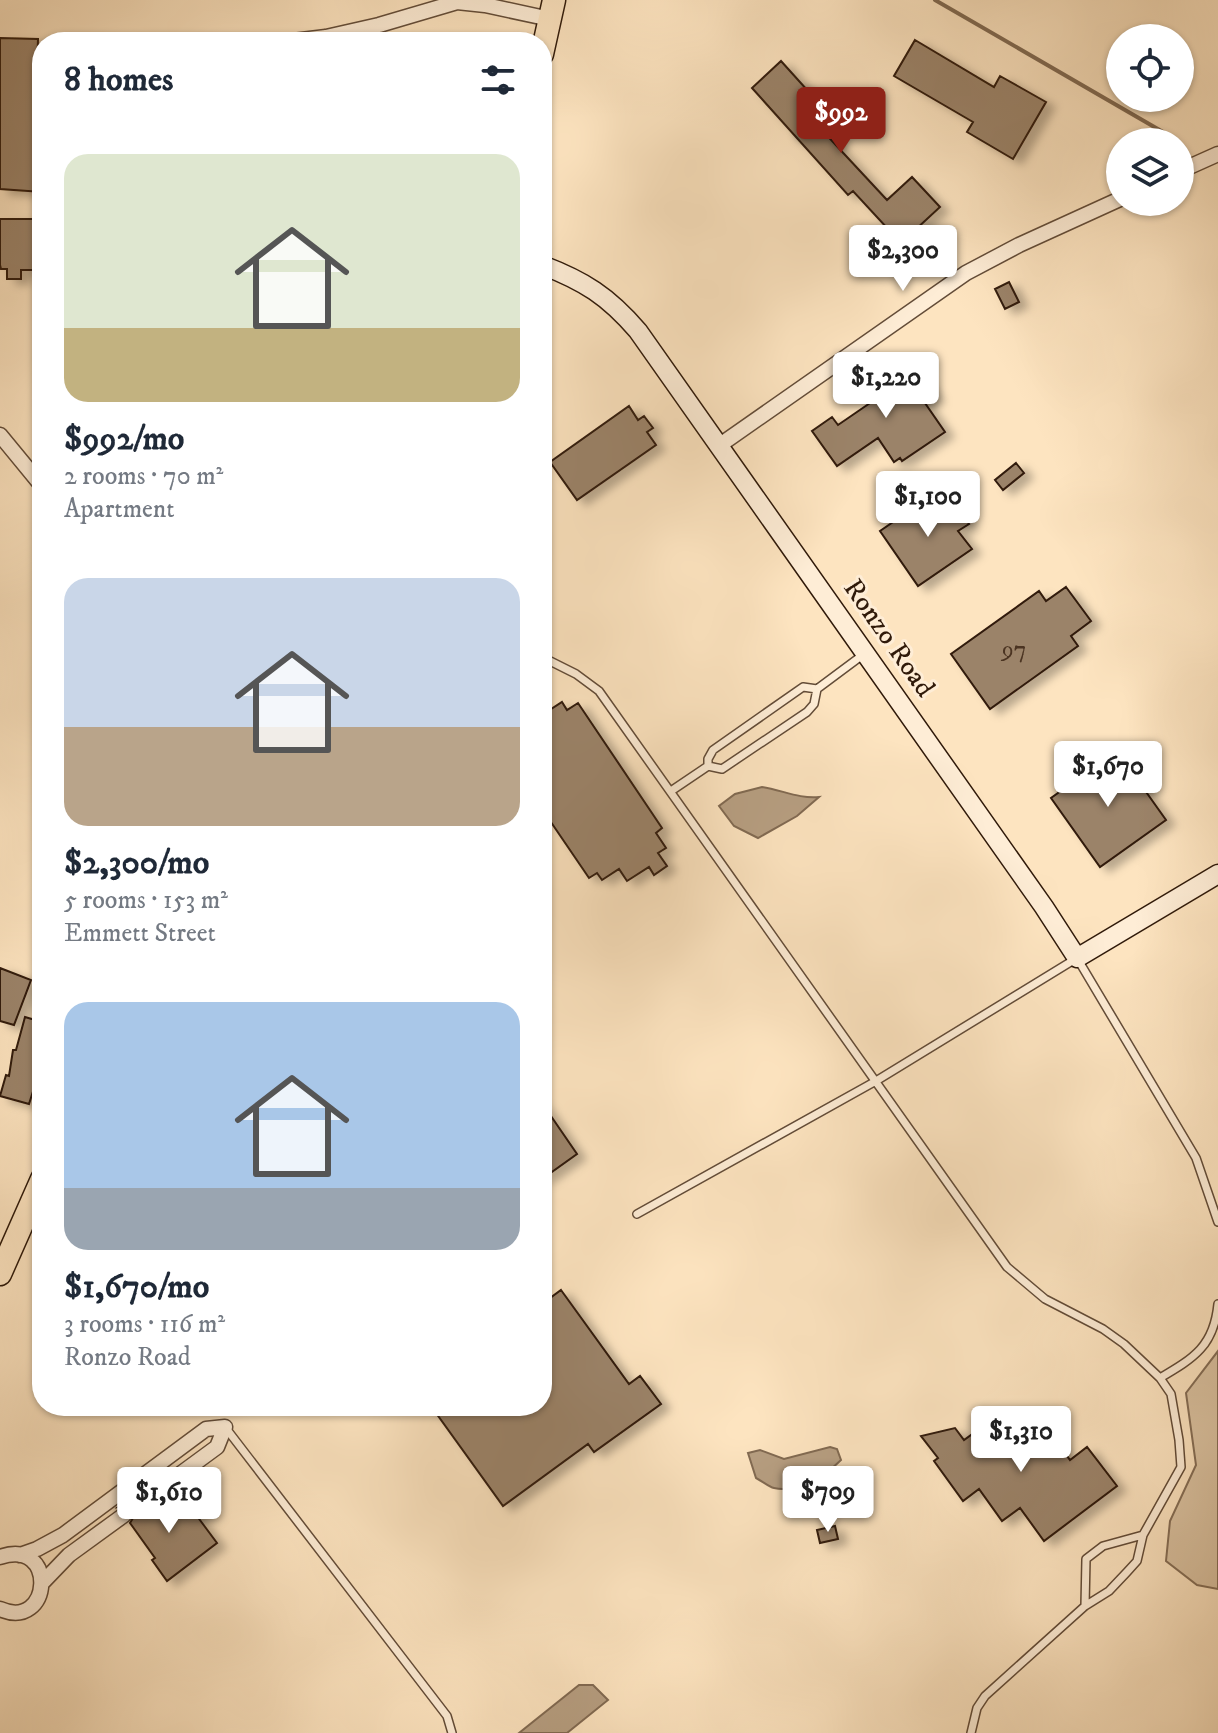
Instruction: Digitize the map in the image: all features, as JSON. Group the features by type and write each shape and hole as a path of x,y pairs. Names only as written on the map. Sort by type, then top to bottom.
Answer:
{"main road":[{"path":"547,32 552,9"},
{"name":"Ronzo Road","path":"552,269 603,295 638,331 1077,958"},
{"path":"1077,958 1218,874"},
{"path":"0,1274 32,1202"}],"street":[{"path":"346,32 457,2 552,9"},
{"path":"1194,165 1218,154"},
{"path":"720,445 966,273 1106,205"},
{"path":"0,435 32,474"},
{"path":"20,1555 63,1535 206,1429 225,1427 217,1447 153,1494"},
{"path":"43,1582 69,1555 124,1515"},
{"path":"0,1557 20,1555 36,1564 43,1582 42,1591 31,1606 14,1612 0,1609"}],"lane":[{"path":"671,791 708,766 722,769 807,712 814,704 817,689 866,653"},
{"path":"552,662 599,691 1007,1267 1045,1299 1103,1329 1160,1378 1173,1401 1181,1467 1143,1535 1137,1561 1109,1591 1085,1606 985,1696 977,1708 971,1733"},
{"path":"708,766 713,750 783,700 803,687 817,689"},
{"path":"637,1214 876,1081 1077,958 1196,1158 1218,1222"},
{"path":"1160,1378 1190,1360 1203,1348 1216,1322 1218,1304"},
{"path":"225,1427 447,1716 452,1733"},
{"path":"1085,1606 1086,1559 1103,1546 1143,1535"}],"shaded area":[{"path":"762,787 797,796 819,797 797,816 758,838 734,826 719,806 735,794"},
{"path":"1218,1351 1218,1589 1197,1585 1166,1561 1170,1521 1196,1465 1186,1393"},
{"path":"830,1447 837,1449 841,1460 835,1466 802,1486 783,1489 756,1478 748,1453 760,1450 784,1459"},
{"path":"579,1685 593,1685 608,1700 567,1733 519,1733"}],"building":[{"path":"0,38 32,39 32,191 0,189"},
{"path":"915,40 994,87 1000,76 1046,102 1013,159 967,132 973,122 894,76"},
{"path":"781,61 827,112 830,118 820,128 887,200 912,177 940,207 901,243 853,191 848,195 752,88"},
{"path":"0,219 32,219 32,270 21,270 21,279 7,279 7,269 1,269"},
{"path":"1009,282 1019,302 1005,309 995,289"},
{"path":"910,361 935,397 925,403 945,432 902,461 900,458 894,462 878,438 837,466 812,431 832,417 838,425 870,403 864,393"},
{"path":"629,406 638,420 644,416 653,428 647,432 656,445 577,500 552,461"},
{"path":"1016,463 1024,473 1003,490 995,480"},
{"path":"934,494 946,513 956,506 969,524 958,531 972,549 918,586 880,531"},
{"path":"1066,587 1091,621 1071,636 1078,646 990,709 951,654 1039,591 1046,601"},
{"path":"562,702 567,710 578,703 662,828 656,833 666,848 658,853 667,866 654,875 649,867 627,881 619,869 602,880 597,873 589,878 552,824 552,708"},
{"path":"1117,751 1166,820 1100,867 1051,798"},
{"path":"0,968 31,980 14,1025 0,1021"},
{"path":"25,1017 32,1019 32,1095 29,1104 0,1096 6,1075 9,1076 13,1050 16,1050"},
{"path":"552,1118 577,1154 552,1172"},
{"path":"561,1290 629,1384 640,1376 661,1404 594,1452 588,1444 503,1506 438,1416 552,1416 552,1297"},
{"path":"1016,1417 1032,1439 1047,1428 1070,1460 1087,1447 1117,1486 1044,1541 1020,1508 1002,1521 979,1489 963,1501 934,1461 938,1458 921,1436 955,1428 964,1440 990,1421 998,1431"},
{"path":"146,1486 143,1494 145,1500 153,1504 159,1502 172,1521 191,1508 217,1543 167,1581 130,1523 132,1510 127,1506 118,1507"},
{"path":"835,1526 838,1539 820,1543 817,1530"}],"waterway":[{"path":"935,0 1156,128"}],"tunnel":[{"path":"124,1515 153,1494"}]}
